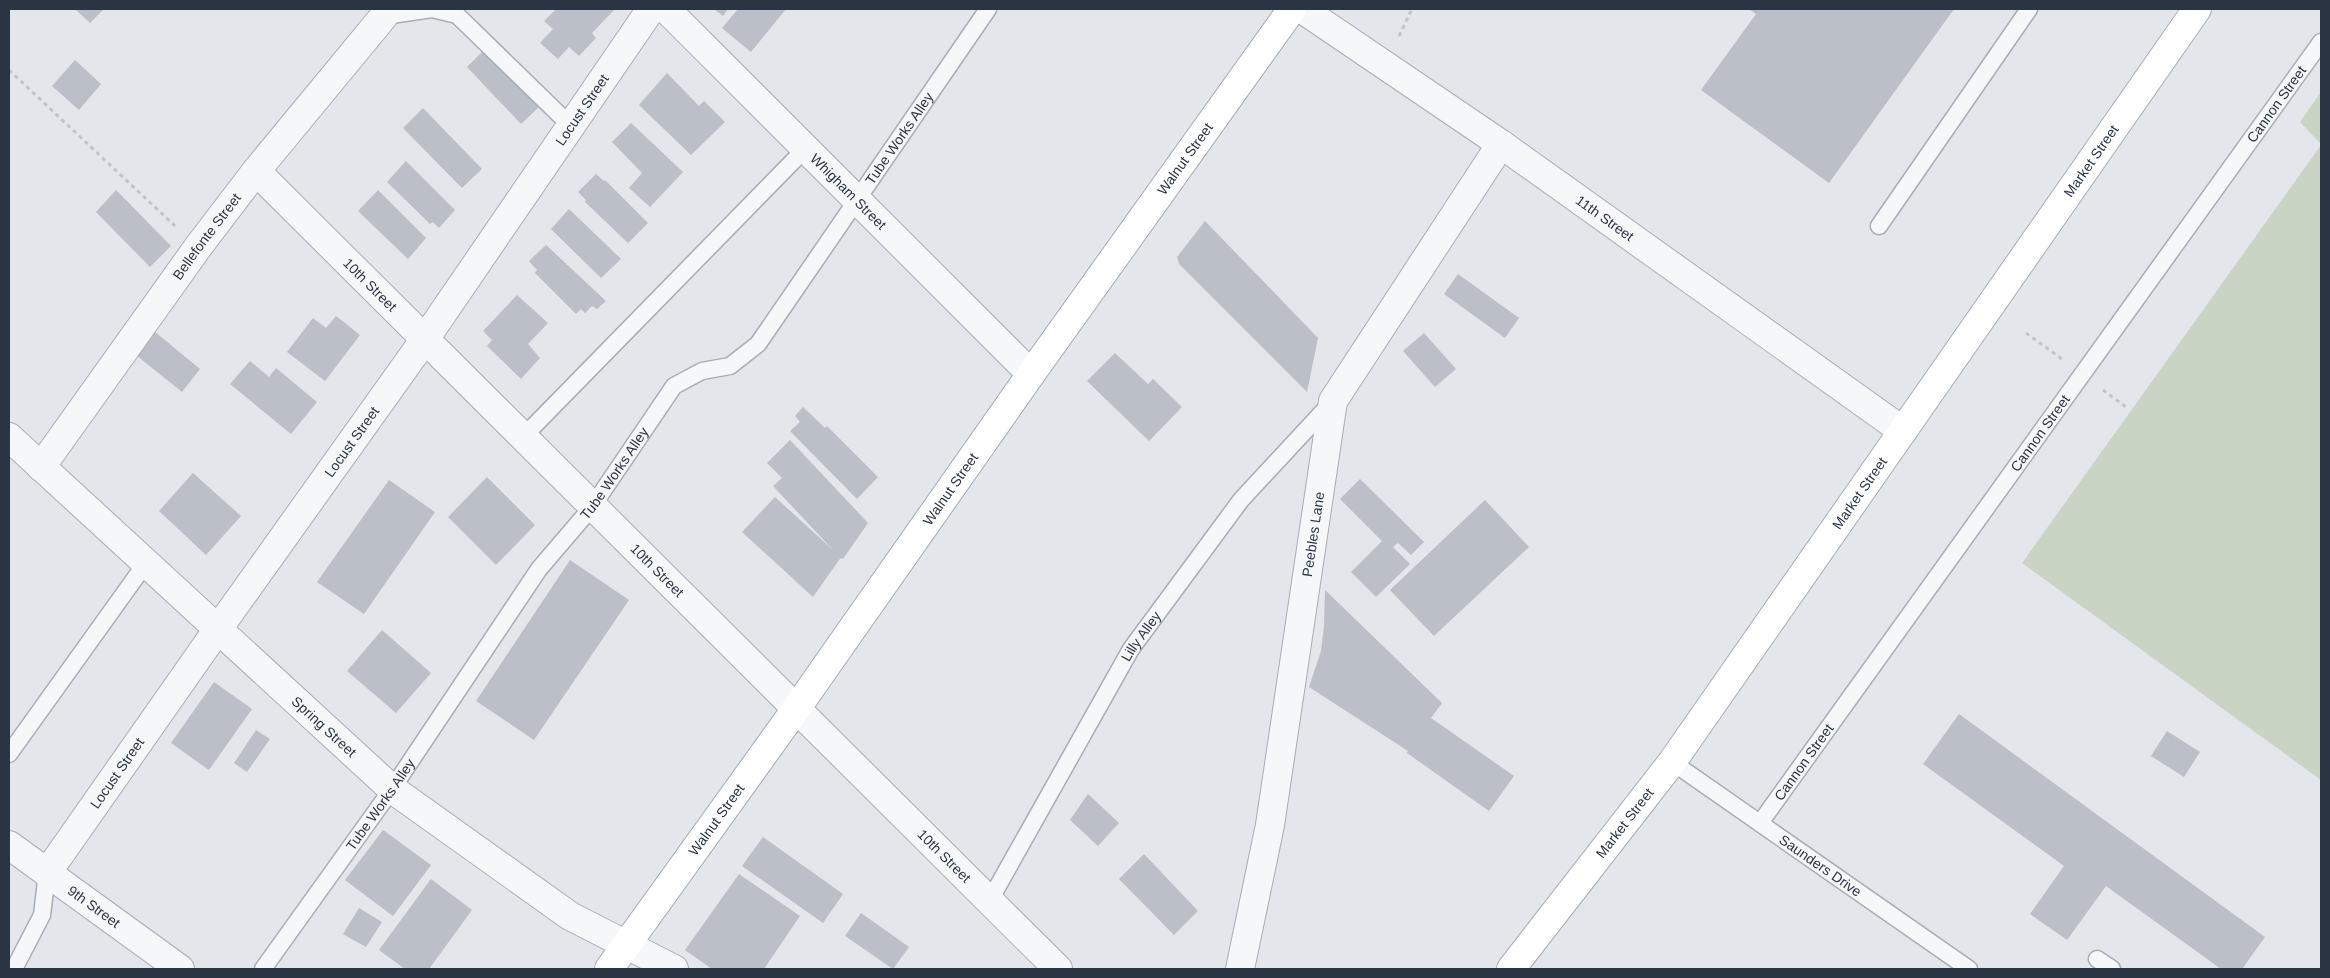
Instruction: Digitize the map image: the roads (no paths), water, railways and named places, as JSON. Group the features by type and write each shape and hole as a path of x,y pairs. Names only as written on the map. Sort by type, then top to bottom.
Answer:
{"main road":[{"name":"Walnut Street","path":"609,969 796,710 1031,374 1292,9"},
{"name":"Market Street","path":"1511,969 1672,762 2197,9"}],"street":[{"name":"Locust Street","path":"47,873 218,629 425,340 651,9"},
{"name":"Whigham Street","path":"666,9 1031,374"},
{"name":"11th Street","path":"1302,9 1501,144 1903,431"},
{"name":"Bellefonte Street","path":"41,467 198,248 256,171 384,16"},
{"name":"Peebles Lane","path":"1240,969 1270,825 1333,401 1501,144"},
{"name":"10th Street","path":"256,171 1058,969"},
{"name":"Spring Street","path":"9,437 392,789 570,916 625,946 674,969"},
{"name":"9th Street","path":"9,845 180,969"}],"lane":[{"path":"384,16 432,9 458,15 571,126"},
{"name":"Tube Works Alley","path":"263,969 392,789 539,569 592,507 674,386 702,371 730,366 758,344 988,9"},
{"path":"1879,226 2029,9"},
{"name":"Cannon Street","path":"1760,823 2321,42"},
{"path":"523,437 806,148"},
{"name":"Lilly Alley","path":"990,900 1131,649 1241,500 1333,401"},
{"path":"9,754 146,563"},
{"name":"Saunders Drive","path":"1672,762 1969,969"},
{"path":"14,969 42,915 47,873"},
{"path":"2097,958 2112,969"}]}
